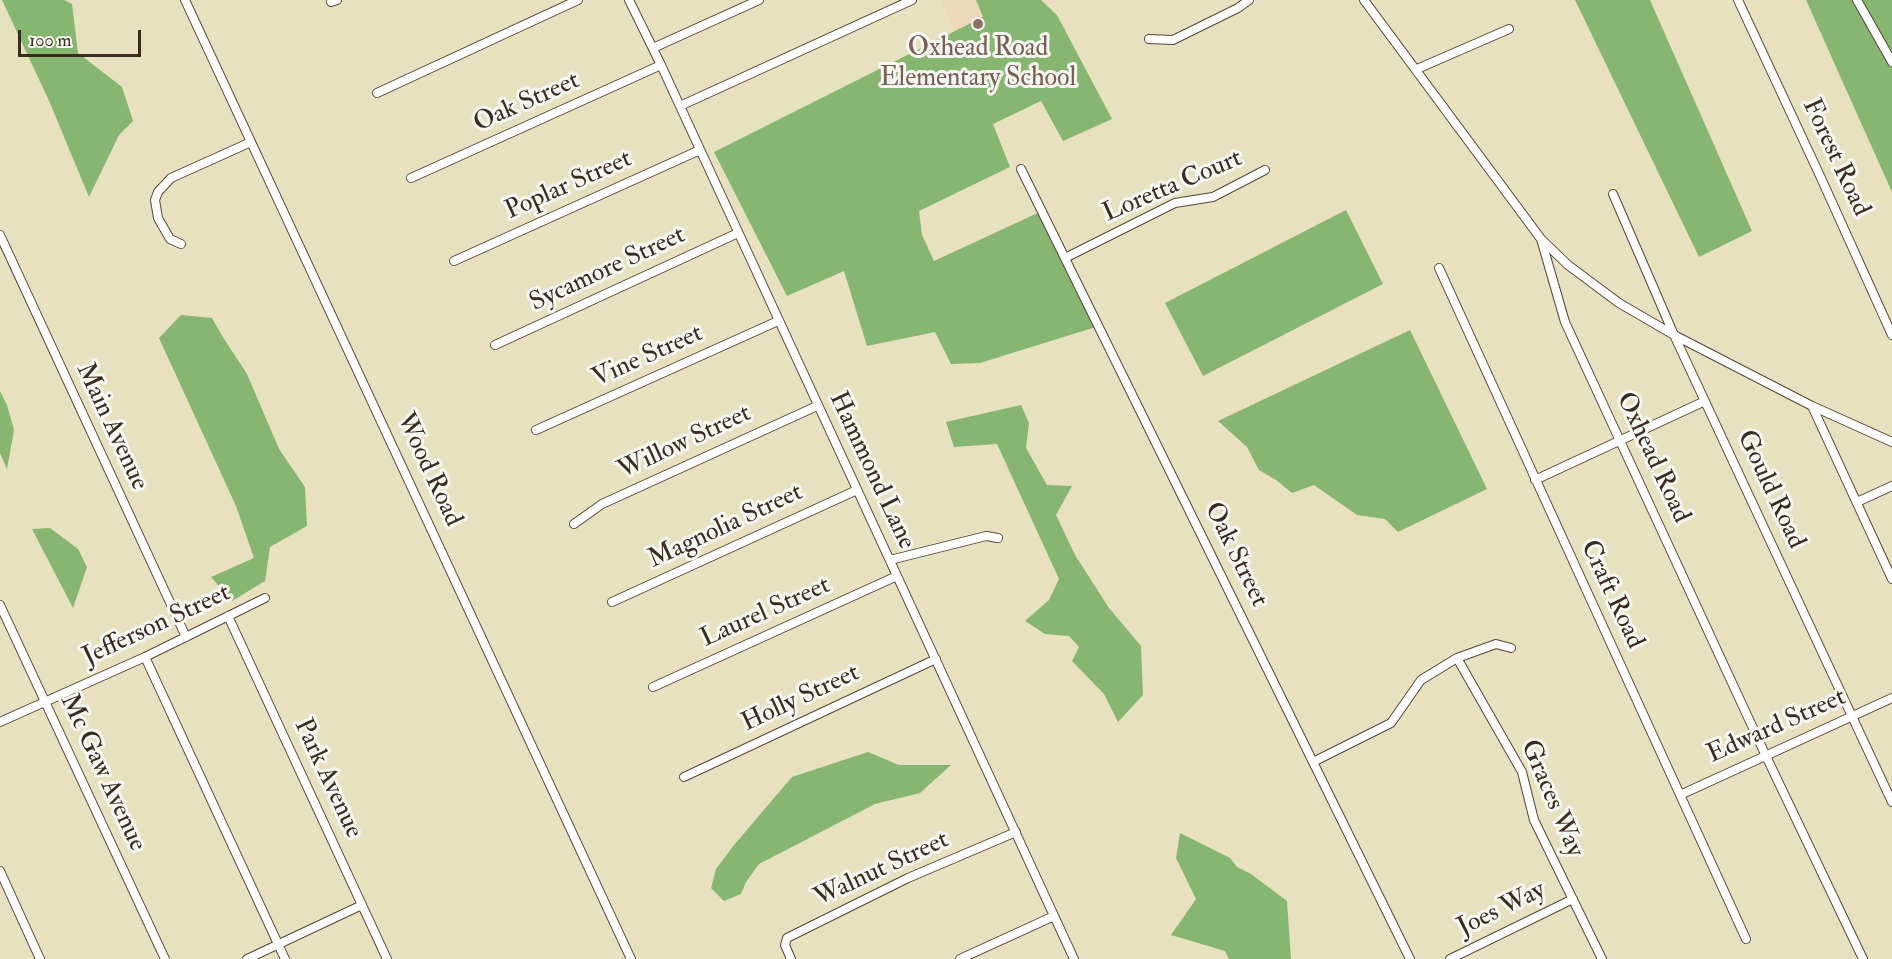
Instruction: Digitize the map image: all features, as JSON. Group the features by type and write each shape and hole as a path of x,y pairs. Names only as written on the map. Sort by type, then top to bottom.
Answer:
{"street":[{"name":"Wood Road","path":"185,0 631,959"},
{"path":"377,93 578,0"},
{"name":"Hammond Lane","path":"629,0 1074,959"},
{"path":"653,48 759,0"},
{"path":"680,106 912,0"},
{"path":"1149,39 1173,40 1238,8 1249,0"},
{"name":"Oxhead Road","path":"1364,0 1541,239 1565,322 1765,754 1863,959"},
{"name":"Forest Road","path":"1738,0 1892,335"},
{"path":"1857,0 1892,62"},
{"path":"1417,69 1509,29"},
{"name":"Oak Street","path":"411,178 661,65"},
{"path":"181,244 170,239 158,218 155,200 158,192 171,178 251,142"},
{"name":"Poplar Street","path":"454,261 700,150"},
{"name":"Oak Street","path":"1021,169 1410,959"},
{"name":"Loretta Court","path":"1065,258 1174,203 1213,198 1265,170"},
{"name":"Gould Road","path":"1612,194 1674,335 1892,802"},
{"name":"Sycamore Street","path":"495,345 738,233"},
{"name":"Main Avenue","path":"0,235 186,637"},
{"path":"1541,239 1568,265 1619,303 1674,335 1812,406 1892,442"},
{"name":"Craft Road","path":"1439,268 1746,939"},
{"name":"Vine Street","path":"536,430 778,321"},
{"path":"1535,480 1705,401"},
{"name":"Willow Street","path":"574,524 602,504 817,406"},
{"path":"1812,406 1892,579"},
{"path":"1857,502 1892,486"},
{"name":"Magnolia Street","path":"612,602 857,490"},
{"path":"890,560 986,536 998,538"},
{"name":"Laurel Street","path":"653,687 897,576"},
{"name":"Jefferson Street","path":"0,722 145,657 265,598"},
{"name":"Mc Gaw Avenue","path":"0,605 165,959"},
{"name":"Park Avenue","path":"228,616 387,959"},
{"path":"1313,762 1391,723 1421,680 1457,658 1496,644 1511,648"},
{"path":"145,657 285,959"},
{"name":"Graces Way","path":"1457,658 1522,772 1534,820 1602,959"},
{"name":"Holly Street","path":"684,777 936,659"},
{"name":"Edward Street","path":"1680,795 1765,754 1892,698"},
{"name":"Walnut Street","path":"791,959 785,945 788,938 908,878 1016,832"},
{"path":"0,871 40,959"},
{"name":"Joes Way","path":"1450,959 1572,899"},
{"path":"246,959 362,905"},
{"path":"960,959 1054,916"}],"shaded area":[{"name":"Oxhead Road Elementary School","path":"941,0 1060,0 960,45"}],"green space":[{"path":"2,0 64,0 72,4 78,53 122,87 133,121 119,135 89,197 50,103"},
{"path":"976,0 1041,0 1057,15 1112,119 1063,141 1041,101 993,124 1010,167 919,211 922,235 934,261 1042,211 1099,326 980,363 951,364 935,332 867,346 844,271 787,296 714,152 983,17"},
{"path":"1575,0 1650,0 1752,231 1699,257"},
{"path":"1806,0 1892,0 1892,192"},
{"path":"1346,210 1383,284 1203,376 1165,303"},
{"path":"181,315 212,318 247,374 279,449 305,487 307,526 270,547 265,581 232,601 211,577 254,558 236,506 159,338"},
{"path":"1410,330 1487,489 1398,532 1385,519 1357,515 1314,485 1292,493 1259,470 1247,447 1218,421"},
{"path":"0,391 7,405 14,430 7,469 0,453"},
{"path":"1021,405 1029,423 1026,448 1047,485 1072,486 1056,515 1075,555 1109,608 1141,646 1143,695 1118,722 1104,694 1072,661 1079,647 1069,636 1045,634 1025,621 1049,600 1059,579 997,444 954,447 946,422"},
{"path":"50,528 78,549 87,567 73,608 32,529"},
{"path":"868,752 899,765 951,765 920,793 875,804 759,864 746,882 741,894 724,901 711,888 716,869 792,777"},
{"path":"1180,833 1230,858 1237,867 1251,874 1287,901 1291,959 1229,959 1225,951 1171,935 1196,899 1176,858"}],"place":[{"name":"Oxhead Road Elementary School","path":"978,24"}]}
